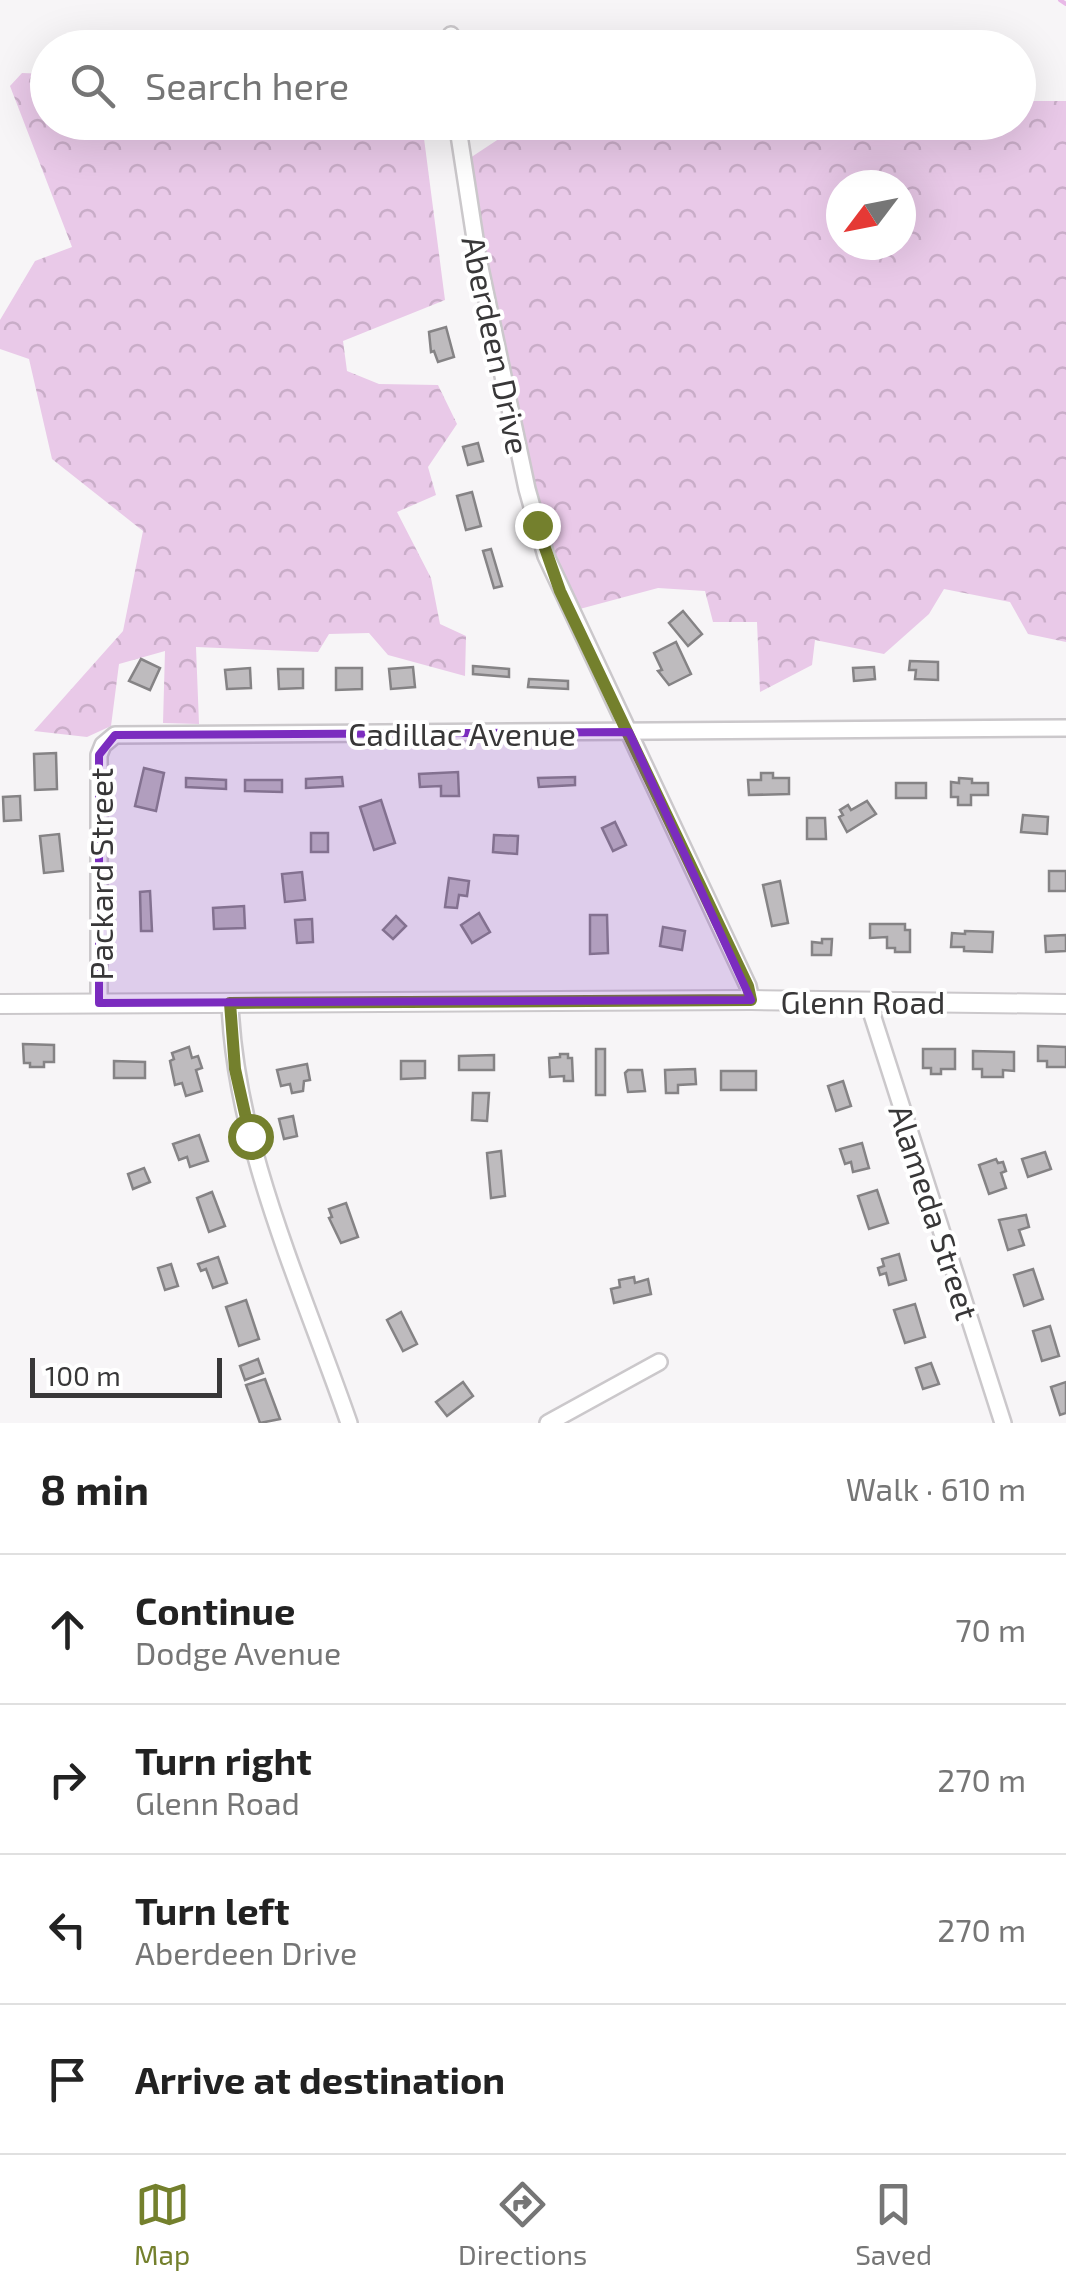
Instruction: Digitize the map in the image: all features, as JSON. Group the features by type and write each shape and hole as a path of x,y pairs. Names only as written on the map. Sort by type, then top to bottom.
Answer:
{"street":[{"name":"Aberdeen Drive","path":"460,140 478,258 537,525 560,591 748,986 751,1000"},
{"name":"Cadillac Avenue","path":"102,746 124,733 1066,728"},
{"name":"Packard Street","path":"99,1003 102,746"},
{"name":"Glenn Road","path":"0,1004 751,1000 1066,1004"},
{"name":"Alameda Street","path":"868,1002 1003,1423"},
{"path":"230,1003 235,1069 250,1136 349,1423"},
{"path":"548,1423 659,1362"}],"highlighted area":[{"path":"629,732 751,1000 525,1002 99,1003 99,755 115,735"}],"green space":[{"path":"22,73 30,73 30,138 10,86"},
{"path":"1036,101 1066,101 1066,642 1028,634 1010,602 944,589 929,614 884,654 815,640 812,665 760,692 757,622 713,622 705,591 658,588 576,610 542,521 486,255 470,158 497,140 1036,140"},
{"path":"31,140 424,140 445,300 343,341 347,371 379,384 438,385 457,424 428,467 436,495 397,512 431,578 440,624 466,636 465,676 388,655 369,633 329,634 318,652 196,647 199,724 163,723 165,651 119,664 111,726 87,737 34,731 123,631 143,531 52,459 29,359 0,349 0,320 35,261 72,247"}],"building":[{"path":"446,327 454,357 438,362 434,351 431,352 429,332"},
{"path":"478,443 483,461 468,465 463,447"},
{"path":"472,492 481,526 466,530 457,496"},
{"path":"491,549 502,586 494,588 483,551"},
{"path":"683,611 702,634 688,646 669,623"},
{"path":"676,642 691,674 669,685 658,671 662,670 654,653"},
{"path":"141,659 160,668 150,690 129,681"},
{"path":"910,661 938,662 938,680 915,679 916,670 909,670"},
{"path":"473,666 509,669 509,677 473,674"},
{"path":"413,667 415,687 391,689 389,669"},
{"path":"874,667 875,679 854,681 853,668"},
{"path":"250,668 251,688 227,689 225,670"},
{"path":"336,668 362,668 362,689 336,690"},
{"path":"278,669 303,669 303,688 279,689"},
{"path":"529,679 568,681 568,689 528,687"},
{"path":"56,753 57,789 35,790 34,754"},
{"path":"144,768 164,773 156,811 135,806"},
{"path":"458,772 459,796 441,796 441,786 420,787 419,774"},
{"path":"761,773 789,778 789,794 749,795 748,780 761,780"},
{"path":"342,777 343,786 306,788 306,779"},
{"path":"575,777 575,785 539,787 538,778"},
{"path":"186,778 226,780 226,789 186,787"},
{"path":"959,778 988,783 988,795 971,795 971,805 958,805 958,797 951,797 951,782 959,783"},
{"path":"245,780 282,780 282,792 245,791"},
{"path":"896,783 926,783 926,798 896,798"},
{"path":"20,796 21,820 4,821 3,797"},
{"path":"381,800 395,843 374,850 360,807"},
{"path":"867,801 876,814 847,832 839,817 843,815 840,810 848,805 851,810"},
{"path":"1023,815 1048,817 1047,834 1021,832"},
{"path":"807,818 825,818 826,839 807,839"},
{"path":"615,822 626,845 613,851 602,828"},
{"path":"311,833 328,833 328,852 311,852"},
{"path":"59,834 63,871 44,873 40,836"},
{"path":"494,835 518,836 517,854 493,852"},
{"path":"1049,871 1066,871 1066,891 1049,891"},
{"path":"302,872 305,900 285,902 282,874"},
{"path":"449,878 469,881 467,896 459,895 457,908 445,907"},
{"path":"780,881 788,923 772,926 763,885"},
{"path":"150,891 152,931 141,931 140,892"},
{"path":"244,906 245,928 214,929 213,908"},
{"path":"479,913 490,932 472,943 461,925"},
{"path":"590,915 607,915 608,953 590,954"},
{"path":"396,916 406,926 393,939 383,930"},
{"path":"312,919 313,942 297,943 295,920"},
{"path":"870,924 905,924 905,930 910,930 910,952 887,948 887,937 870,938"},
{"path":"663,927 685,931 682,950 660,946"},
{"path":"993,932 992,952 951,947 952,933"},
{"path":"1066,935 1066,951 1046,952 1045,936"},
{"path":"822,939 832,939 831,955 812,955 812,942 822,943"},
{"path":"23,1044 54,1045 54,1062 30,1067 30,1063 24,1063"},
{"path":"1038,1046 1066,1047 1066,1067 1047,1067 1047,1061 1038,1061"},
{"path":"189,1047 192,1058 198,1056 202,1068 196,1070 202,1091 186,1096 182,1083 175,1085 170,1061 174,1059 172,1053"},
{"path":"596,1049 605,1049 605,1095 596,1095"},
{"path":"923,1049 955,1049 955,1069 931,1074 931,1068 923,1068"},
{"path":"973,1051 1014,1052 1014,1071 1003,1070 1003,1077 982,1077 982,1069 973,1069"},
{"path":"560,1054 572,1058 573,1081 564,1081 564,1076 550,1077 549,1058"},
{"path":"494,1055 494,1070 459,1070 459,1056"},
{"path":"114,1061 145,1062 145,1078 114,1078"},
{"path":"401,1061 425,1061 425,1078 401,1079"},
{"path":"307,1064 310,1080 304,1081 303,1091 292,1093 290,1084 281,1086 277,1070"},
{"path":"695,1069 696,1084 678,1085 678,1093 666,1093 665,1070"},
{"path":"628,1070 642,1070 645,1091 628,1092"},
{"path":"721,1071 756,1071 756,1090 721,1090"},
{"path":"843,1081 851,1106 836,1111 828,1086"},
{"path":"473,1093 489,1093 487,1121 472,1120"},
{"path":"293,1116 297,1136 284,1139 279,1119"},
{"path":"199,1135 208,1161 190,1167 187,1157 179,1160 173,1144"},
{"path":"862,1143 869,1168 853,1172 851,1162 845,1164 840,1149"},
{"path":"501,1151 505,1196 491,1198 487,1153"},
{"path":"1045,1152 1051,1169 1028,1177 1022,1159"},
{"path":"996,1159 1003,1162 1006,1171 1001,1173 1006,1188 989,1194 979,1165"},
{"path":"144,1168 150,1182 133,1189 128,1174"},
{"path":"877,1190 888,1223 869,1229 858,1196"},
{"path":"212,1192 225,1226 209,1232 197,1198"},
{"path":"346,1203 358,1237 341,1243 329,1209"},
{"path":"1026,1215 1029,1227 1019,1230 1024,1245 1008,1250 999,1220"},
{"path":"899,1254 906,1280 889,1285 886,1273 880,1275 878,1268 884,1266 882,1259"},
{"path":"218,1257 227,1283 213,1288 206,1269 201,1271 198,1264"},
{"path":"171,1264 178,1286 165,1290 158,1268"},
{"path":"1033,1269 1043,1299 1024,1306 1014,1275"},
{"path":"634,1277 635,1283 648,1279 651,1294 614,1303 611,1289 620,1287 619,1280"},
{"path":"246,1300 259,1339 239,1346 226,1307"},
{"path":"915,1304 925,1337 905,1343 894,1310"},
{"path":"401,1312 417,1344 403,1351 387,1320"},
{"path":"1050,1326 1059,1356 1042,1361 1033,1331"},
{"path":"258,1359 263,1373 245,1380 240,1366"},
{"path":"931,1363 939,1384 923,1389 916,1368"},
{"path":"265,1379 280,1419 260,1423 246,1385"},
{"path":"463,1382 473,1396 447,1416 436,1402"},
{"path":"1066,1382 1066,1413 1060,1415 1051,1387"}],"waterway":[{"path":"1060,0 1066,4"}],"route":[{"path":"250,1136 235,1069 230,1003 751,1000 748,986 560,591 537,525"}]}
